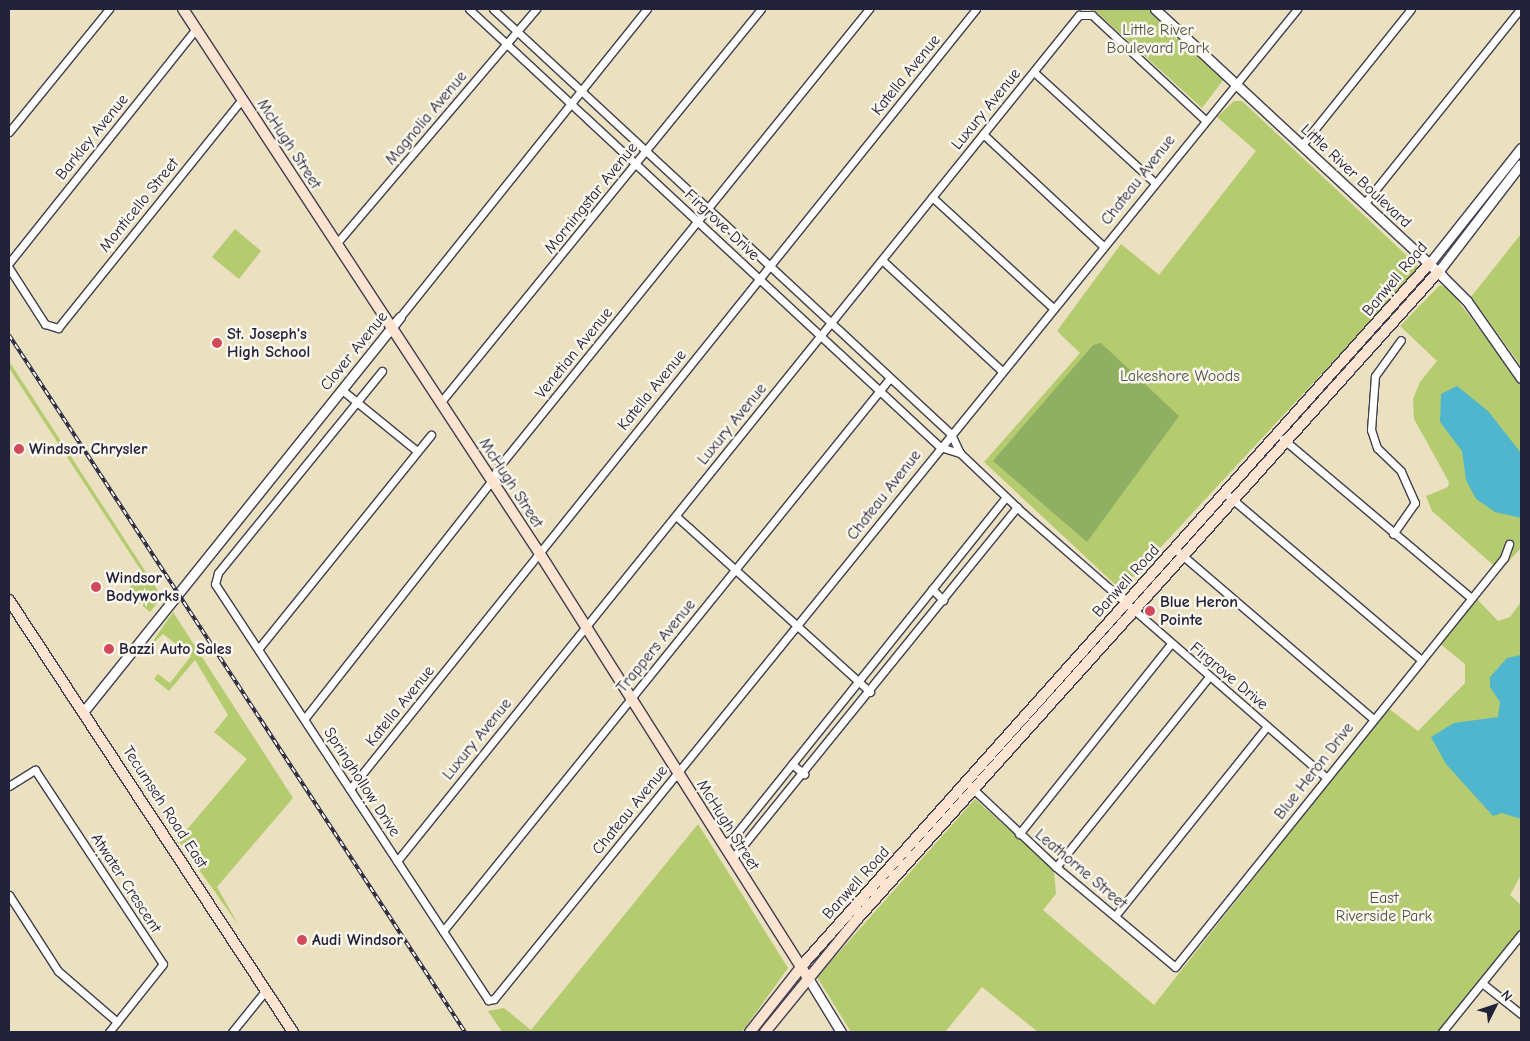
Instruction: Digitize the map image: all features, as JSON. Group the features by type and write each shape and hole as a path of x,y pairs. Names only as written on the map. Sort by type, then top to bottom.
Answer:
{"main road":[{"name":"McHugh Street","path":"183,9 540,554 808,978"},
{"name":"Banwell Road","path":"1128,608 1183,557 1234,501 1282,439 1429,264"},
{"name":"Banwell Road","path":"750,1032 801,968 970,786 1128,608 1175,549 1225,493 1282,439 1438,272"},
{"name":"Tecumseh Road East","path":"9,600 84,711 293,1032"},
{"name":"Banwell Road","path":"765,1032 808,978 970,786"}],"street":[{"path":"9,132 109,9"},
{"name":"Firgrove Drive","path":"470,9 940,447 960,453"},
{"name":"Firgrove Drive","path":"493,9 951,434 960,453 1006,497 1170,645 1326,777"},
{"name":"Magnolia Avenue","path":"336,244 536,9"},
{"name":"Clover Avenue","path":"84,711 647,9"},
{"name":"Morningstar Avenue","path":"440,403 761,9"},
{"name":"Venetian Avenue","path":"305,718 492,482 497,469 699,222 869,9"},
{"name":"Katella Avenue","path":"350,790 976,9"},
{"name":"Little River Boulevard","path":"1155,9 1438,272 1467,302 1521,378"},
{"name":"Chateau Avenue","path":"494,1000 798,626 1204,119 1297,9"},
{"path":"1302,145 1411,9"},
{"path":"1364,204 1520,9"},
{"name":"Luxury Avenue","path":"397,861 1080,14 1092,15 1204,119"},
{"name":"Barkley Avenue","path":"9,264 196,29"},
{"path":"1034,72 1154,182"},
{"name":"Monticello Street","path":"9,268 45,324 58,328 242,99"},
{"path":"983,134 1103,246"},
{"name":"Banwell Road","path":"1429,264 1521,148"},
{"name":"Banwell Road","path":"1438,272 1521,164"},
{"path":"1499,175 1507,181"},
{"path":"932,197 1053,308"},
{"path":"882,260 1002,371"},
{"path":"1393,534 1415,504 1401,472 1378,448 1372,430 1375,376 1401,340"},
{"path":"357,402 382,371"},
{"name":"Trappers Avenue","path":"443,931 890,378"},
{"path":"342,390 418,451"},
{"name":"Springhollow Drive","path":"357,402 218,573 215,584 305,718 488,1000 494,1000"},
{"path":"259,648 431,435"},
{"path":"1282,439 1471,598"},
{"path":"1225,493 1420,659"},
{"path":"723,844 792,764 1006,497"},
{"path":"732,859 804,774 1018,508"},
{"path":"676,516 870,692"},
{"name":"Blue Heron Drive","path":"1182,963 1326,777 1504,558 1509,544"},
{"path":"1175,549 1373,718"},
{"path":"932,589 943,600"},
{"path":"1019,834 1170,645"},
{"path":"1056,867 1209,678"},
{"path":"1115,916 1267,726"},
{"path":"792,764 804,774"},
{"name":"Atwater Crescent","path":"9,786 35,770 163,964 109,1032"},
{"name":"Leathorne Street","path":"970,786 1056,867 1175,967 1182,963"},
{"path":"9,895 58,971 117,1022"},
{"path":"1442,1032 1521,934"},
{"path":"808,978 841,1032"},
{"path":"1482,983 1521,1014"},
{"path":"232,1032 266,990"}],"green space":[{"name":"Little River Boulevard Park","path":"1093,9 1155,9 1227,75 1202,108"},
{"name":"Lakeshore Woods","path":"1234,101 1242,101 1420,268 1121,590 984,462 1080,353 1057,331 1121,244 1159,275 1256,151 1217,117"},
{"path":"235,229 261,251 239,279 212,257"},
{"path":"1521,234 1521,366 1471,297"},
{"path":"1440,285 1448,288 1521,383 1521,548 1500,571 1432,511 1426,496 1448,487 1449,482 1414,419 1413,399 1420,382 1437,361 1400,326"},
{"path":"1101,343 1179,416 1087,542 993,461 1093,345"},
{"path":"9,361 162,597 150,612 126,592 142,572 9,368"},
{"name":"East Riverside Park","path":"1477,599 1498,621 1510,617 1521,602 1521,875 1510,895 1521,905 1521,929 1438,1032 1038,1032 982,987 945,1032 851,1032 817,977 975,799 1054,870 1056,894 1043,910 1154,1005 1388,708 1418,731 1465,683 1465,664 1439,643"},
{"path":"173,612 293,798 217,887 239,926 178,840 247,759 214,732 228,715 195,660 169,691 154,679 158,674 170,683 191,656 163,634 149,647"},
{"path":"698,824 788,968 742,1032 502,1032 488,1011 504,1008 531,1030"}],"water":[{"path":"1457,386 1488,411 1521,453 1521,518 1495,512 1476,499 1466,480 1462,451 1440,422 1441,394"},
{"path":"1521,655 1521,819 1502,813 1493,816 1446,764 1431,737 1454,723 1498,717 1500,702 1490,687 1490,677 1507,658"}],"railway":[{"path":"9,335 465,1032"}],"place":[{"name":"St. Joseph's High School","path":"217,343"},
{"name":"Windsor Chrysler","path":"19,449"},
{"name":"Windsor Bodyworks","path":"96,587"},
{"name":"Blue Heron Pointe","path":"1150,611"},
{"name":"Bazzi Auto Sales","path":"109,649"},
{"name":"Audi Windsor","path":"302,940"}]}
